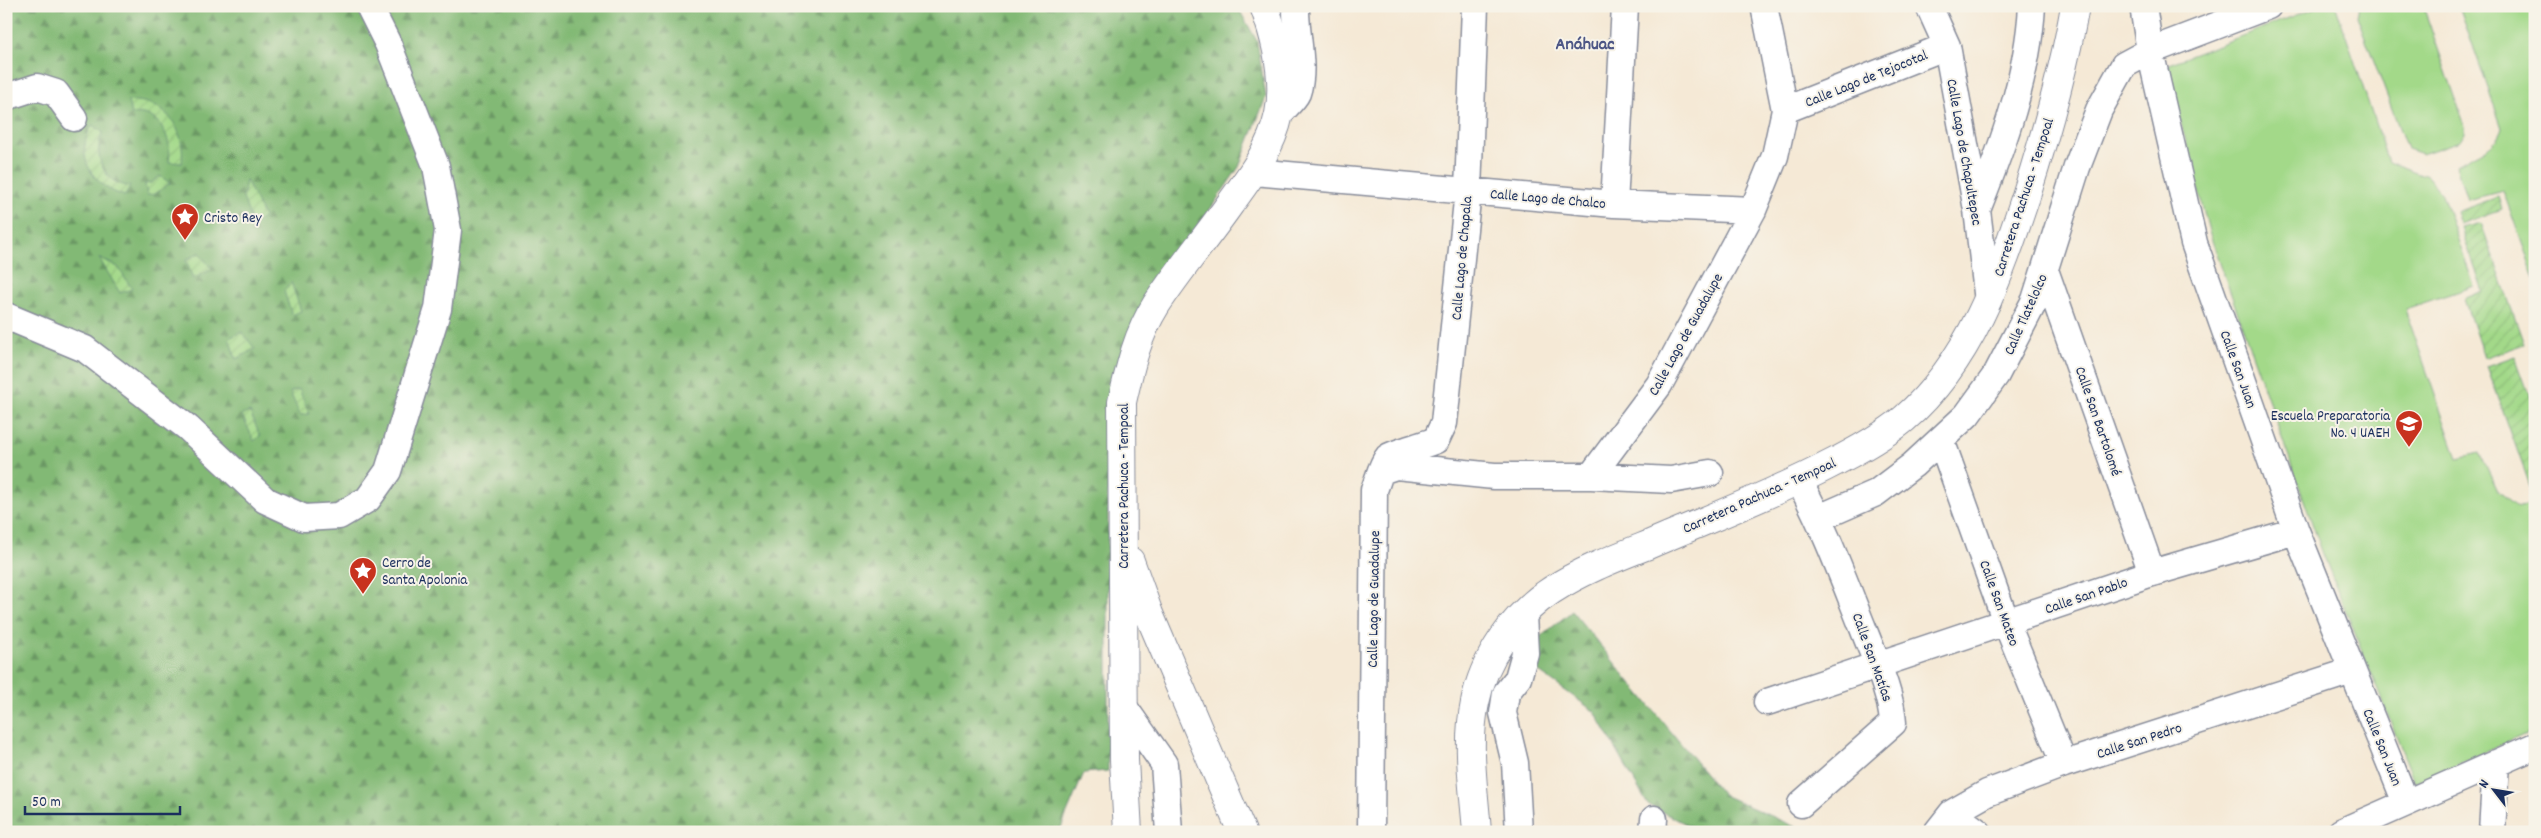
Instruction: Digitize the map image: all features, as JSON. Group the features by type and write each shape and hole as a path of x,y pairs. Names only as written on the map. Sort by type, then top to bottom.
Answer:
{"main road":[{"name":"Carretera Pachuca - Tempoal","path":"1128,832 1124,707 1122,402 1133,351 1156,306 1254,172 1270,143 1279,114 1282,77 1272,27 1264,6"},
{"name":"Carretera Pachuca - Tempoal","path":"1477,832 1472,747 1474,705 1483,674 1500,642 1523,615 1550,591 1598,566 1799,481 1854,452 1903,419 1946,372 1970,336 1988,301 2042,147 2065,62 2075,6"},
{"path":"1124,546 1149,614 1242,832"}],"street":[{"path":"6,316 85,349 188,428 265,500 304,518 339,516 368,499 388,471 438,309 448,230 436,166 388,44 369,6"},
{"path":"1279,114 1297,94 1300,75 1296,6"},
{"name":"Calle Lago de Chapala","path":"1381,471 1387,458 1395,452 1412,450 1436,440 1444,423 1468,191 1475,6"},
{"path":"1614,204 1625,6"},
{"name":"Calle Lago de Guadalupe","path":"1591,476 1659,385 1753,210 1775,156 1785,110 1764,6"},
{"name":"Calle Lago de Chapultepec","path":"1930,6 1947,46 1976,210 1988,301"},
{"path":"1976,210 2006,135 2030,34 2032,6"},
{"name":"Calle San Juan","path":"2143,6 2150,51 2194,243 2296,531 2406,803"},
{"name":"Calle Tlatelolco","path":"1819,518 1876,493 1913,465 1967,415 1996,375 2035,300 2077,167 2099,110 2124,65 2150,51 2268,6"},
{"name":"Calle Lago de Tejocotal","path":"1785,110 1947,46"},
{"path":"6,97 37,87 56,93 74,118"},
{"name":"Calle Lago de Chalco","path":"1254,172 1614,204 1753,210"},
{"name":"Calle San Bartolomé","path":"2045,270 2152,573"},
{"name":"Calle San Mateo","path":"1941,440 2006,622 2064,764"},
{"path":"1381,471 1396,466 1494,476 1591,476 1670,480 1710,473"},
{"name":"Calle Lago de Guadalupe","path":"1370,832 1374,490 1381,471"},
{"name":"Calle San Matías","path":"1799,481 1819,518 1877,664 1893,714 1893,723 1801,804"},
{"name":"Calle San Pablo","path":"1767,702 2152,573 2296,531"},
{"path":"1519,832 1515,763 1502,713 1506,693 1518,678 1525,653 1523,615"},
{"name":"Calle San Pedro","path":"1945,822 1987,793 2064,764 2352,671"},
{"path":"1124,707 1164,764 1168,832"},
{"path":"2341,832 2535,746"},
{"path":"2492,832 2496,763"},
{"path":"1945,822 1978,832"}],"green space":[{"path":"6,6 1237,6 1257,41 1266,97 1239,167 1146,303 1111,382 1108,438 1108,771 1084,773 1059,832 6,832"},
{"name":"Escuela Preparatoria No. 4 UAEH","path":"2320,6 2336,6 2388,162 2427,176 2442,194 2474,286 2405,309 2457,458 2480,453 2498,491 2518,507 2535,505 2535,730 2415,783 2323,554 2210,235 2166,65"},
{"path":"2359,6 2423,6 2465,126 2465,133 2460,141 2422,154 2407,149 2357,16"},
{"path":"2459,6 2535,6 2535,279 2503,191 2467,200 2456,165 2490,146 2502,128"},
{"path":"128,101 153,105 170,118 180,138 182,163 169,162 169,144 162,127 149,116 131,114"},
{"path":"92,125 103,132 99,149 102,167 113,180 130,186 125,196 114,192 104,185 95,178 89,169 85,148"},
{"path":"160,176 170,183 155,194 147,195 145,184 151,183"},
{"path":"246,180 264,217 253,225 243,198"},
{"path":"2498,197 2502,209 2460,224 2456,212"},
{"path":"2481,223 2524,344 2484,358 2464,299 2483,291 2461,228"},
{"path":"199,253 212,269 193,279 186,260"},
{"path":"99,258 118,267 132,289 120,293"},
{"path":"291,282 301,311 292,315 284,291"},
{"path":"242,332 255,349 236,359 229,338"},
{"path":"2515,356 2535,411 2534,497 2487,366"},
{"path":"299,389 309,414 300,415 290,392"},
{"path":"250,412 260,436 254,441 242,415"},
{"path":"1572,611 1723,795 1807,832 1702,832 1648,805 1595,712 1517,656"}],"place":[{"name":"Cristo Rey","path":"185,241"},
{"name":"Escuela Preparatoria No. 4 UAEH","path":"2409,448"},
{"name":"Cerro de Santa Apolonia","path":"363,595"}],"district":[{"name":"Anáhuac","path":"1585,43"}]}
